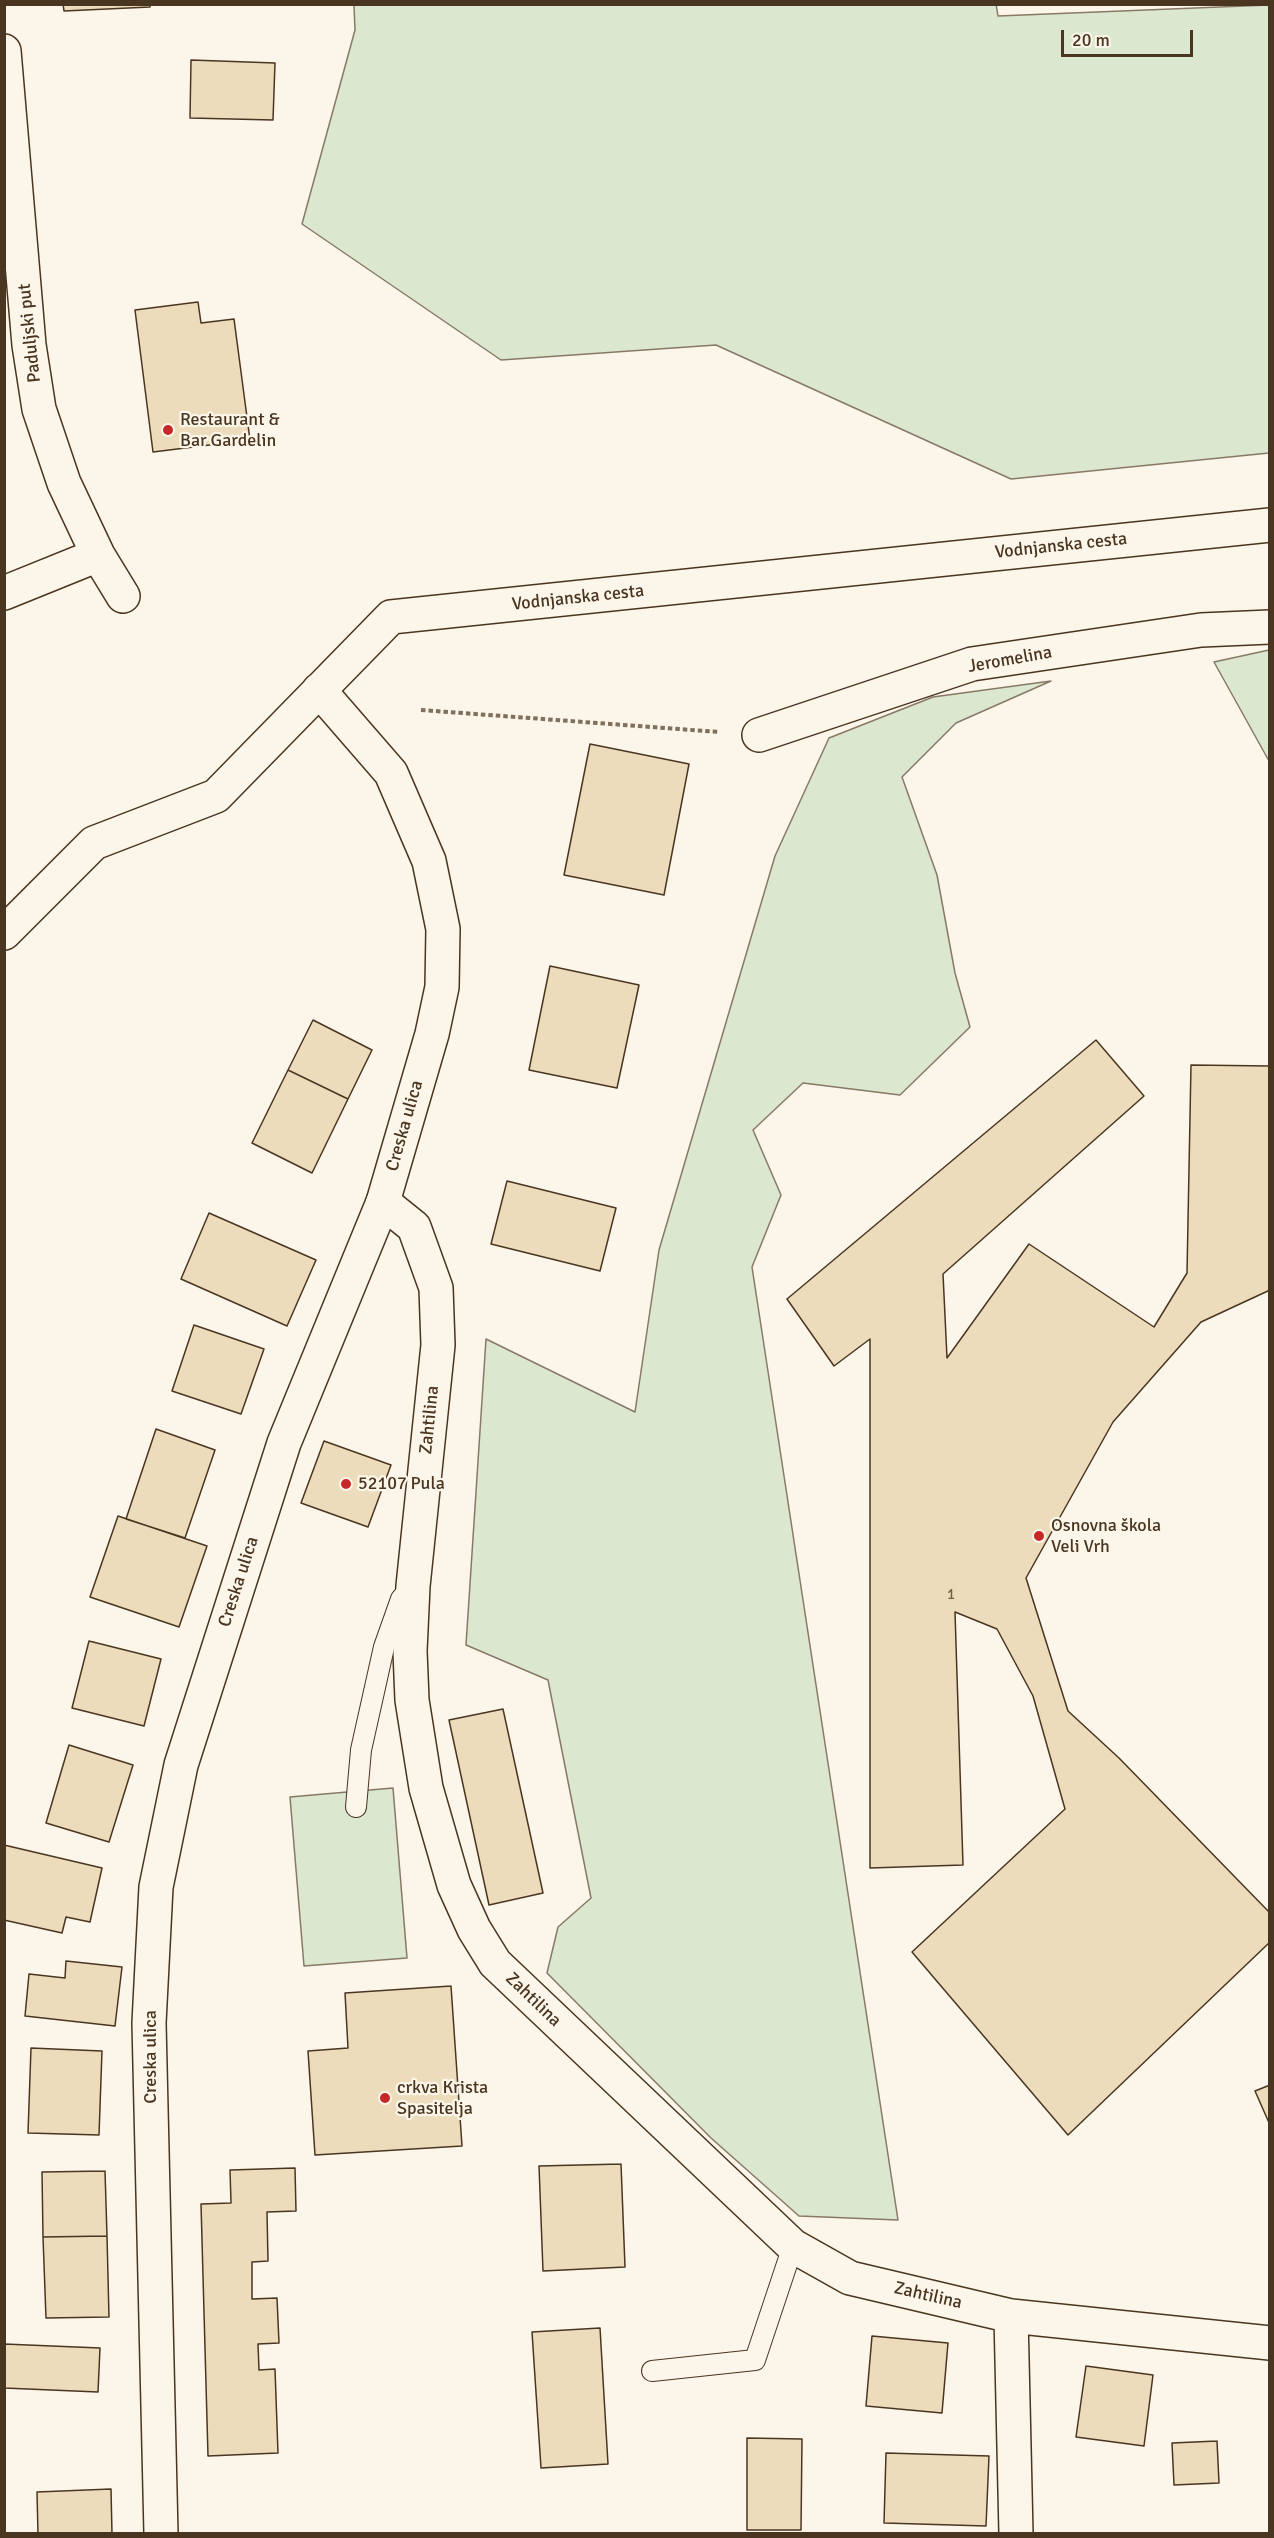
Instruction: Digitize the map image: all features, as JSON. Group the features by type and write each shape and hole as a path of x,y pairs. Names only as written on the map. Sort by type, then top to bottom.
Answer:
{"main road":[{"name":"Paduljski put","path":"4,51 29,345 39,409 64,483 98,555 123,596"},
{"name":"Vodnjanska cesta","path":"4,933 94,843 216,796 391,617 1269,525"},
{"path":"4,594 98,555"},
{"name":"Jeromelina","path":"759,735 972,664 1202,630 1269,627"},
{"name":"Creska ulica","path":"161,2534 149,2023 156,1887 181,1765 284,1443 383,1202 432,1034 442,987 443,930 429,861 391,772 319,690"},
{"name":"Zahtilina","path":"383,1202 414,1227 436,1287 438,1345 413,1586 410,1651 412,1700 426,1788 454,1885 474,1929 495,1963 794,2246 850,2278 1011,2316 1269,2343"},
{"path":"1011,2316 1016,2534"}],"lane":[{"path":"356,1808 361,1750 384,1647 401,1599 413,1586"},
{"path":"652,2371 755,2360 794,2246"}],"path":[{"path":"421,710 759,735"}],"green space":[{"path":"996,4 998,16 1269,5 1269,453 1011,479 716,345 501,360 302,224 355,30 354,5"},
{"path":"1270,650 1269,761 1214,662"},
{"path":"1051,681 956,723 902,777 937,875 955,973 970,1027 900,1095 803,1083 753,1130 781,1195 752,1267 898,2220 799,2216 711,2138 547,1973 558,1927 591,1898 548,1680 466,1645 486,1339 635,1412 659,1250 775,856 829,738 933,697"},
{"path":"393,1788 407,1958 304,1966 290,1797"}],"building":[{"path":"63,4 150,4 150,7 64,11"},
{"path":"191,60 275,63 273,120 190,118"},
{"path":"198,302 201,323 234,319 250,440 153,452 135,310"},
{"path":"590,744 689,764 664,895 564,875"},
{"path":"550,966 639,985 617,1088 529,1070"},
{"path":"313,1020 372,1050 348,1099 288,1070"},
{"path":"1096,1040 1144,1096 943,1274 947,1358 1029,1244 1154,1327 1187,1273 1191,1065 1270,1066 1270,1290 1201,1322 1113,1422 1026,1578 1068,1711 1119,1758 1270,1913 1270,1942 1068,2135 912,1952 1065,1809 1033,1696 997,1629 955,1612 963,1865 870,1868 870,1339 834,1366 787,1299"},
{"path":"288,1070 348,1099 312,1173 252,1143"},
{"path":"507,1181 616,1208 600,1271 491,1244"},
{"path":"209,1213 316,1260 287,1326 181,1279"},
{"path":"194,1325 264,1349 241,1414 172,1391"},
{"path":"156,1429 215,1450 185,1538 126,1519"},
{"name":"52107 Pula","path":"324,1441 391,1465 368,1527 301,1503"},
{"path":"118,1516 207,1546 179,1627 90,1597"},
{"path":"89,1641 161,1659 144,1726 72,1708"},
{"path":"503,1709 543,1893 489,1905 449,1720"},
{"path":"69,1745 133,1765 109,1842 46,1823"},
{"path":"4,1845 102,1868 90,1922 66,1917 62,1933 4,1920"},
{"path":"66,1961 122,1967 115,2026 25,2016 29,1974 65,1978"},
{"name":"crkva Krista Spasitelja","path":"451,1986 462,2146 315,2155 308,2051 348,2048 345,1993"},
{"path":"31,2048 102,2051 99,2135 28,2133"},
{"path":"1270,2085 1270,2125 1255,2091"},
{"path":"621,2164 625,2267 543,2271 539,2166"},
{"path":"295,2168 296,2211 267,2212 268,2261 252,2262 252,2299 277,2298 279,2343 258,2344 259,2370 275,2369 278,2453 208,2456 201,2204 231,2203 230,2170"},
{"path":"105,2171 107,2236 43,2237 42,2172"},
{"path":"107,2236 109,2317 46,2318 43,2237"},
{"path":"600,2328 608,2464 541,2468 532,2332"},
{"path":"872,2336 948,2343 942,2413 866,2406"},
{"path":"4,2344 100,2348 98,2392 4,2388"},
{"path":"1086,2366 1153,2375 1144,2446 1076,2437"},
{"path":"747,2438 802,2439 801,2530 747,2530"},
{"path":"1217,2441 1219,2483 1174,2485 1172,2443"},
{"path":"886,2453 989,2456 986,2526 884,2523"},
{"path":"111,2489 112,2534 38,2534 37,2492"}],"place":[{"name":"Restaurant & Bar Gardelin","path":"168,430"},
{"name":"52107 Pula","path":"346,1484"},
{"name":"Osnovna škola Veli Vrh","path":"1039,1536"},
{"name":"crkva Krista Spasitelja","path":"385,2098"}]}
